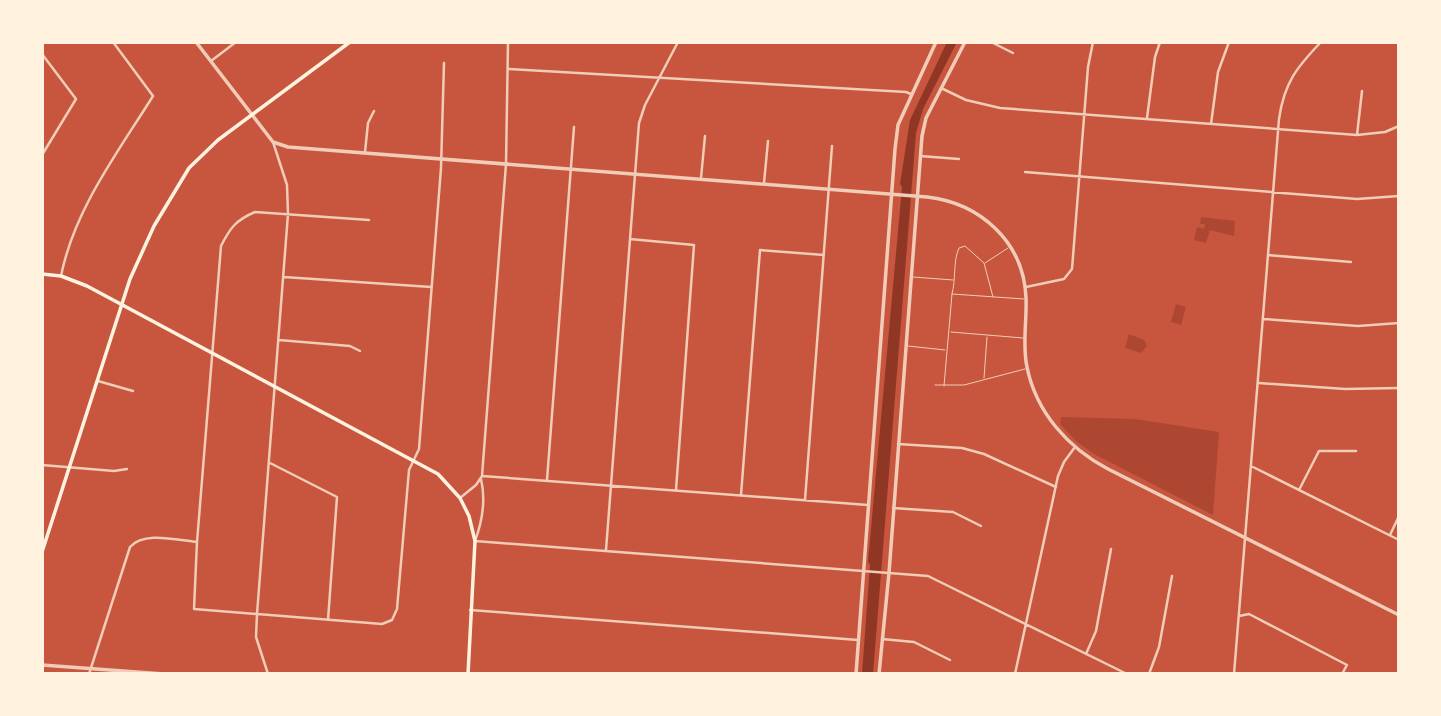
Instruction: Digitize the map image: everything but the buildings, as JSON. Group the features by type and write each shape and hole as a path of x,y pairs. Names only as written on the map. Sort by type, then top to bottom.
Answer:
{"main road":[{"path":"42,552 143,248 190,168 218,140 350,42"},
{"path":"42,274 61,276 123,304 438,474 460,498 469,516 475,541 468,674"}],"street":[{"path":"61,276 73,233 92,195 153,96 113,42"},
{"path":"196,42 273,142 287,185 284,277 256,637 268,674"},
{"path":"211,61 236,42"},
{"path":"508,42 506,164 482,477 481,524 475,541 928,576 1127,674"},
{"path":"606,551 642,114 678,42"},
{"path":"856,674 898,125 936,42"},
{"path":"879,674 889,572 919,155 926,118 965,42"},
{"path":"991,42 1013,53"},
{"path":"1025,287 1064,279 1071,272 1084,113 1093,42"},
{"path":"1147,118 1155,57 1160,42"},
{"path":"1210,124 1218,72 1229,42"},
{"path":"1234,674 1281,104 1297,67 1321,42"},
{"path":"42,54 76,99 42,155"},
{"path":"369,220 255,212 231,225 220,246 194,609 382,624 392,620 397,609 409,470 419,449 441,159 444,63"},
{"path":"509,69 911,94"},
{"path":"941,88 983,106 1357,135 1373,135 1399,126"},
{"path":"1357,135 1362,91"},
{"path":"365,153 368,123 374,111"},
{"path":"547,481 574,127"},
{"path":"701,179 705,136"},
{"path":"764,184 768,141"},
{"path":"273,142 288,147 909,195 940,198 969,209 1002,233 1020,266 1026,299 1027,368 1037,397 1054,425 1074,447 1108,469 1399,615"},
{"path":"806,500 832,146"},
{"path":"919,155 959,159"},
{"path":"1025,172 1357,199 1399,196"},
{"path":"630,239 694,245 676,490"},
{"path":"741,495 760,250 824,255"},
{"path":"1268,255 1350,262"},
{"path":"284,277 431,288"},
{"path":"1264,319 1358,326 1399,323"},
{"path":"279,340 350,346 360,351"},
{"path":"98,382 133,391"},
{"path":"1259,383 1345,389 1399,388"},
{"path":"898,444 962,448 984,454 1056,487"},
{"path":"1015,674 1056,487 1063,464 1074,447"},
{"path":"1299,490 1319,451 1356,451"},
{"path":"270,463 337,497 328,620"},
{"path":"42,466 114,471 127,469"},
{"path":"1253,467 1399,540"},
{"path":"460,498 482,477 868,505"},
{"path":"893,508 953,512 981,526"},
{"path":"1389,535 1399,516"},
{"path":"90,671 130,547 136,540 146,538 197,542"},
{"path":"1086,654 1096,631 1111,549"},
{"path":"1149,674 1158,647 1172,576"},
{"path":"470,610 859,640"},
{"path":"1239,616 1248,614 1347,665 1342,674"},
{"path":"881,639 914,642 950,660"},
{"path":"42,665 90,671 164,674"}],"lane":[{"path":"944,386 952,294 956,280 956,255 962,246 984,263 993,297"},
{"path":"984,263 1010,247"},
{"path":"911,277 956,280"},
{"path":"952,294 1026,299"},
{"path":"949,332 1026,338"},
{"path":"984,380 987,335"},
{"path":"906,346 947,350"},
{"path":"935,385 955,387 1027,368"}],"shaded area":[{"path":"947,42 957,42 923,109 916,133 873,674 862,674 870,565 868,562 902,187 900,184 910,120"},
{"path":"1201,217 1235,221 1234,236 1210,230 1206,243 1194,240 1197,227 1204,229 1205,224 1200,224"},
{"path":"1176,304 1186,307 1181,325 1171,322"},
{"path":"1129,334 1144,340 1147,346 1141,353 1125,348"},
{"path":"1061,417 1135,419 1219,432 1213,515 1094,454 1076,441 1060,424"}]}
